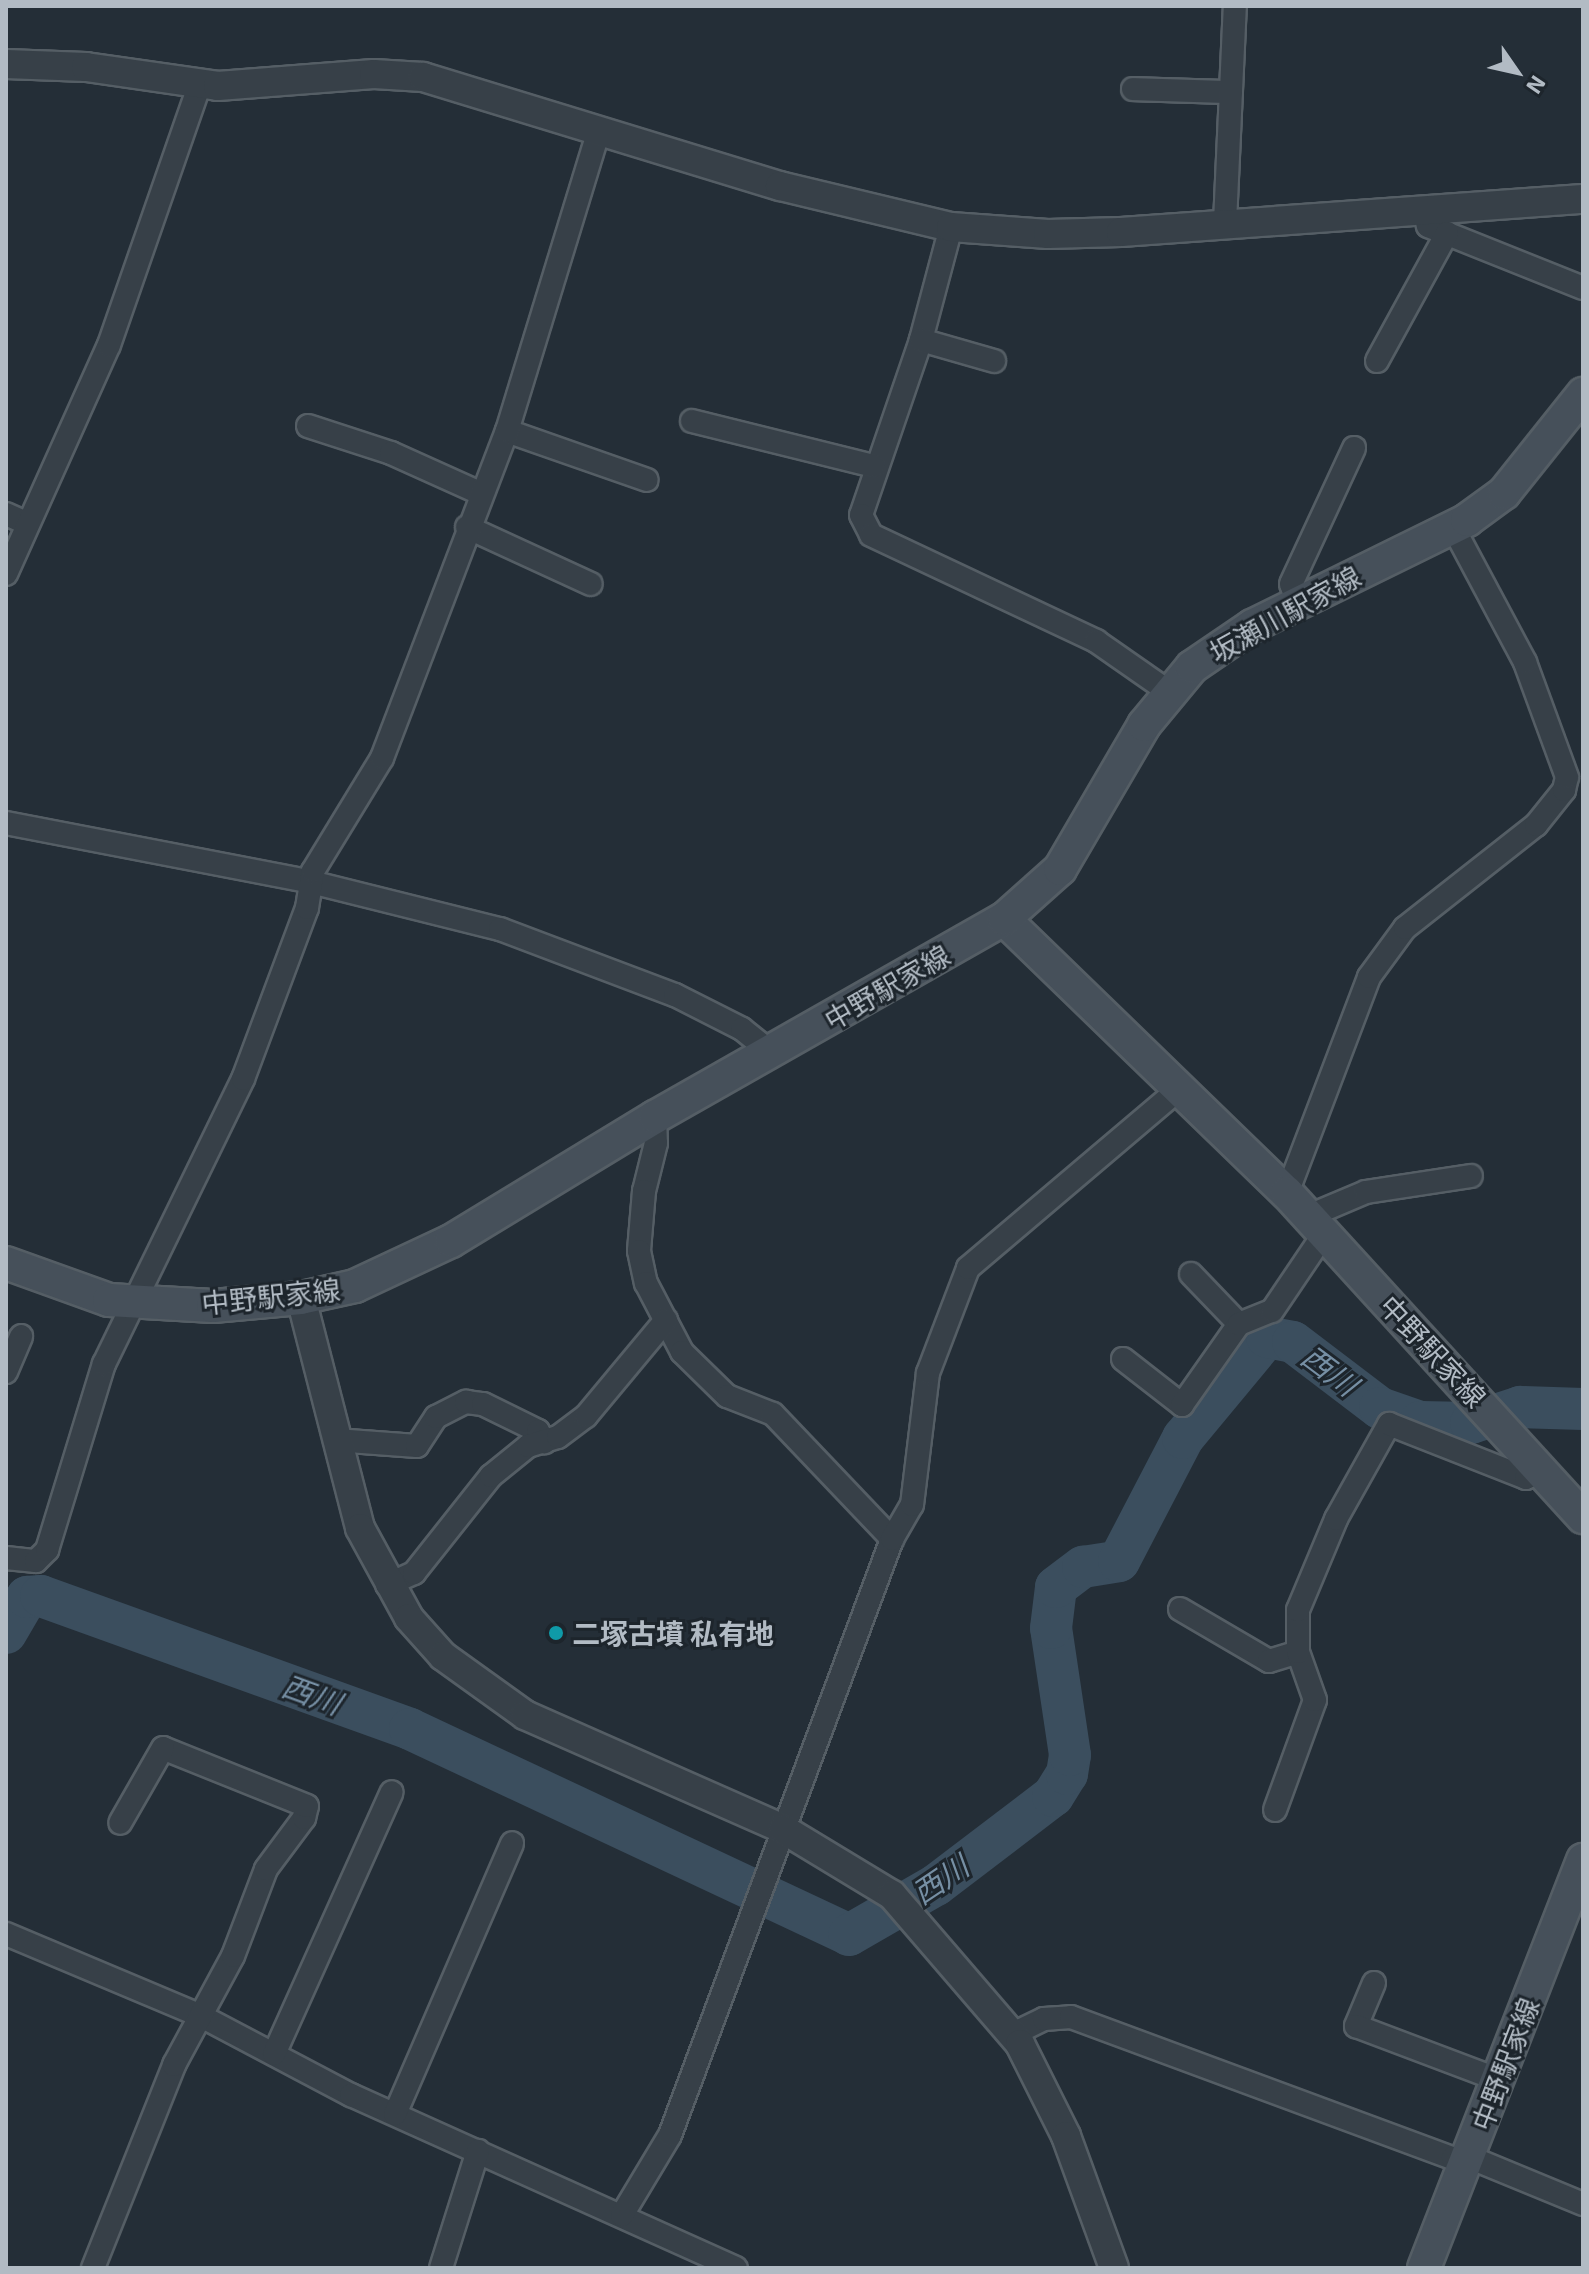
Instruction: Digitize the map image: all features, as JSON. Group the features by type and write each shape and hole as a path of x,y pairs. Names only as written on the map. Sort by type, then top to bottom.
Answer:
{"main road":[{"name":"坂瀬川駅家線","path":"1004,919 1060,869 1169,692 1218,645 1453,527 1504,493 1583,394"},
{"name":"中野駅家線","path":"6,1263 109,1300 136,1303 213,1306 301,1298 355,1286 451,1241 655,1117 1004,919 1306,1214 1583,1517"},
{"name":"中野駅家線","path":"1424,2268 1583,1860"}],"street":[{"path":"1225,223 1235,6"},
{"path":"6,64 86,67 200,84 374,74 423,77 780,186 951,227 1048,234 1583,199"},
{"path":"6,574 16,519 109,345 200,84"},
{"path":"1133,89 1231,92"},
{"path":"6,1558 36,1561 47,1550 104,1364 243,1079 307,908 313,871 382,758 467,527 507,431 599,131"},
{"path":"1424,209 1428,226 1583,288"},
{"path":"951,227 921,340 874,466 861,515 871,535 1096,641 1169,692"},
{"path":"1377,361 1447,233"},
{"path":"921,340 994,361"},
{"path":"692,421 874,466"},
{"path":"308,426 391,453 480,493"},
{"path":"507,431 647,480"},
{"path":"1298,603 1291,584 1354,448"},
{"path":"467,527 591,584"},
{"path":"1123,1359 1182,1405 1239,1324 1272,1311 1306,1214 1369,977 1405,928 1536,825 1575,773 1505,617 1453,527"},
{"path":"6,823 311,882 500,929 675,995 742,1029 772,1053"},
{"path":"622,2215 670,2135 892,1539 912,1505 928,1373 968,1268 1179,1089"},
{"path":"655,1117 656,1143 644,1191 639,1251 646,1283 666,1320 695,1369 727,1396 773,1414 892,1539"},
{"path":"1306,1214 1366,1192 1471,1176"},
{"path":"1191,1274 1239,1324"},
{"path":"301,1298 360,1528 387,1585 443,1656 525,1715 783,1829 892,1895 1013,2034 1066,2136 1114,2268"},
{"path":"387,1585 414,1573 491,1476 528,1446 544,1442 586,1416 666,1320"},
{"path":"6,1372 21,1336"},
{"path":"335,1440 417,1446 436,1417 466,1402 483,1404 538,1431 544,1442"},
{"path":"1275,1810 1315,1700 1298,1652 1298,1610 1336,1519 1389,1424 1526,1478 1542,1470"},
{"path":"1180,1609 1269,1661 1298,1652"},
{"path":"93,2268 174,2065 233,1956 266,1869 304,1818 307,1806 163,1748 120,1823"},
{"path":"274,2054 392,1792"},
{"path":"395,2114 512,1843"},
{"path":"6,1934 201,2016 395,2114 736,2268"},
{"path":"1374,1983 1356,2026 1499,2080"},
{"path":"1013,2034 1044,2019 1071,2017 1453,2158 1469,2157 1583,2204"},
{"path":"441,2268 478,2151"}],"waterway":[{"name":"西川","path":"6,1633 27,1597 41,1596 410,1729 849,1935 936,1885 1053,1796 1067,1774 1070,1755 1051,1628 1056,1587 1083,1567 1119,1561 1183,1438 1267,1337 1293,1342 1380,1408 1420,1422 1471,1423 1520,1407 1583,1409"}],"place":[{"name":"二塚古墳 私有地","path":"556,1633"}]}
